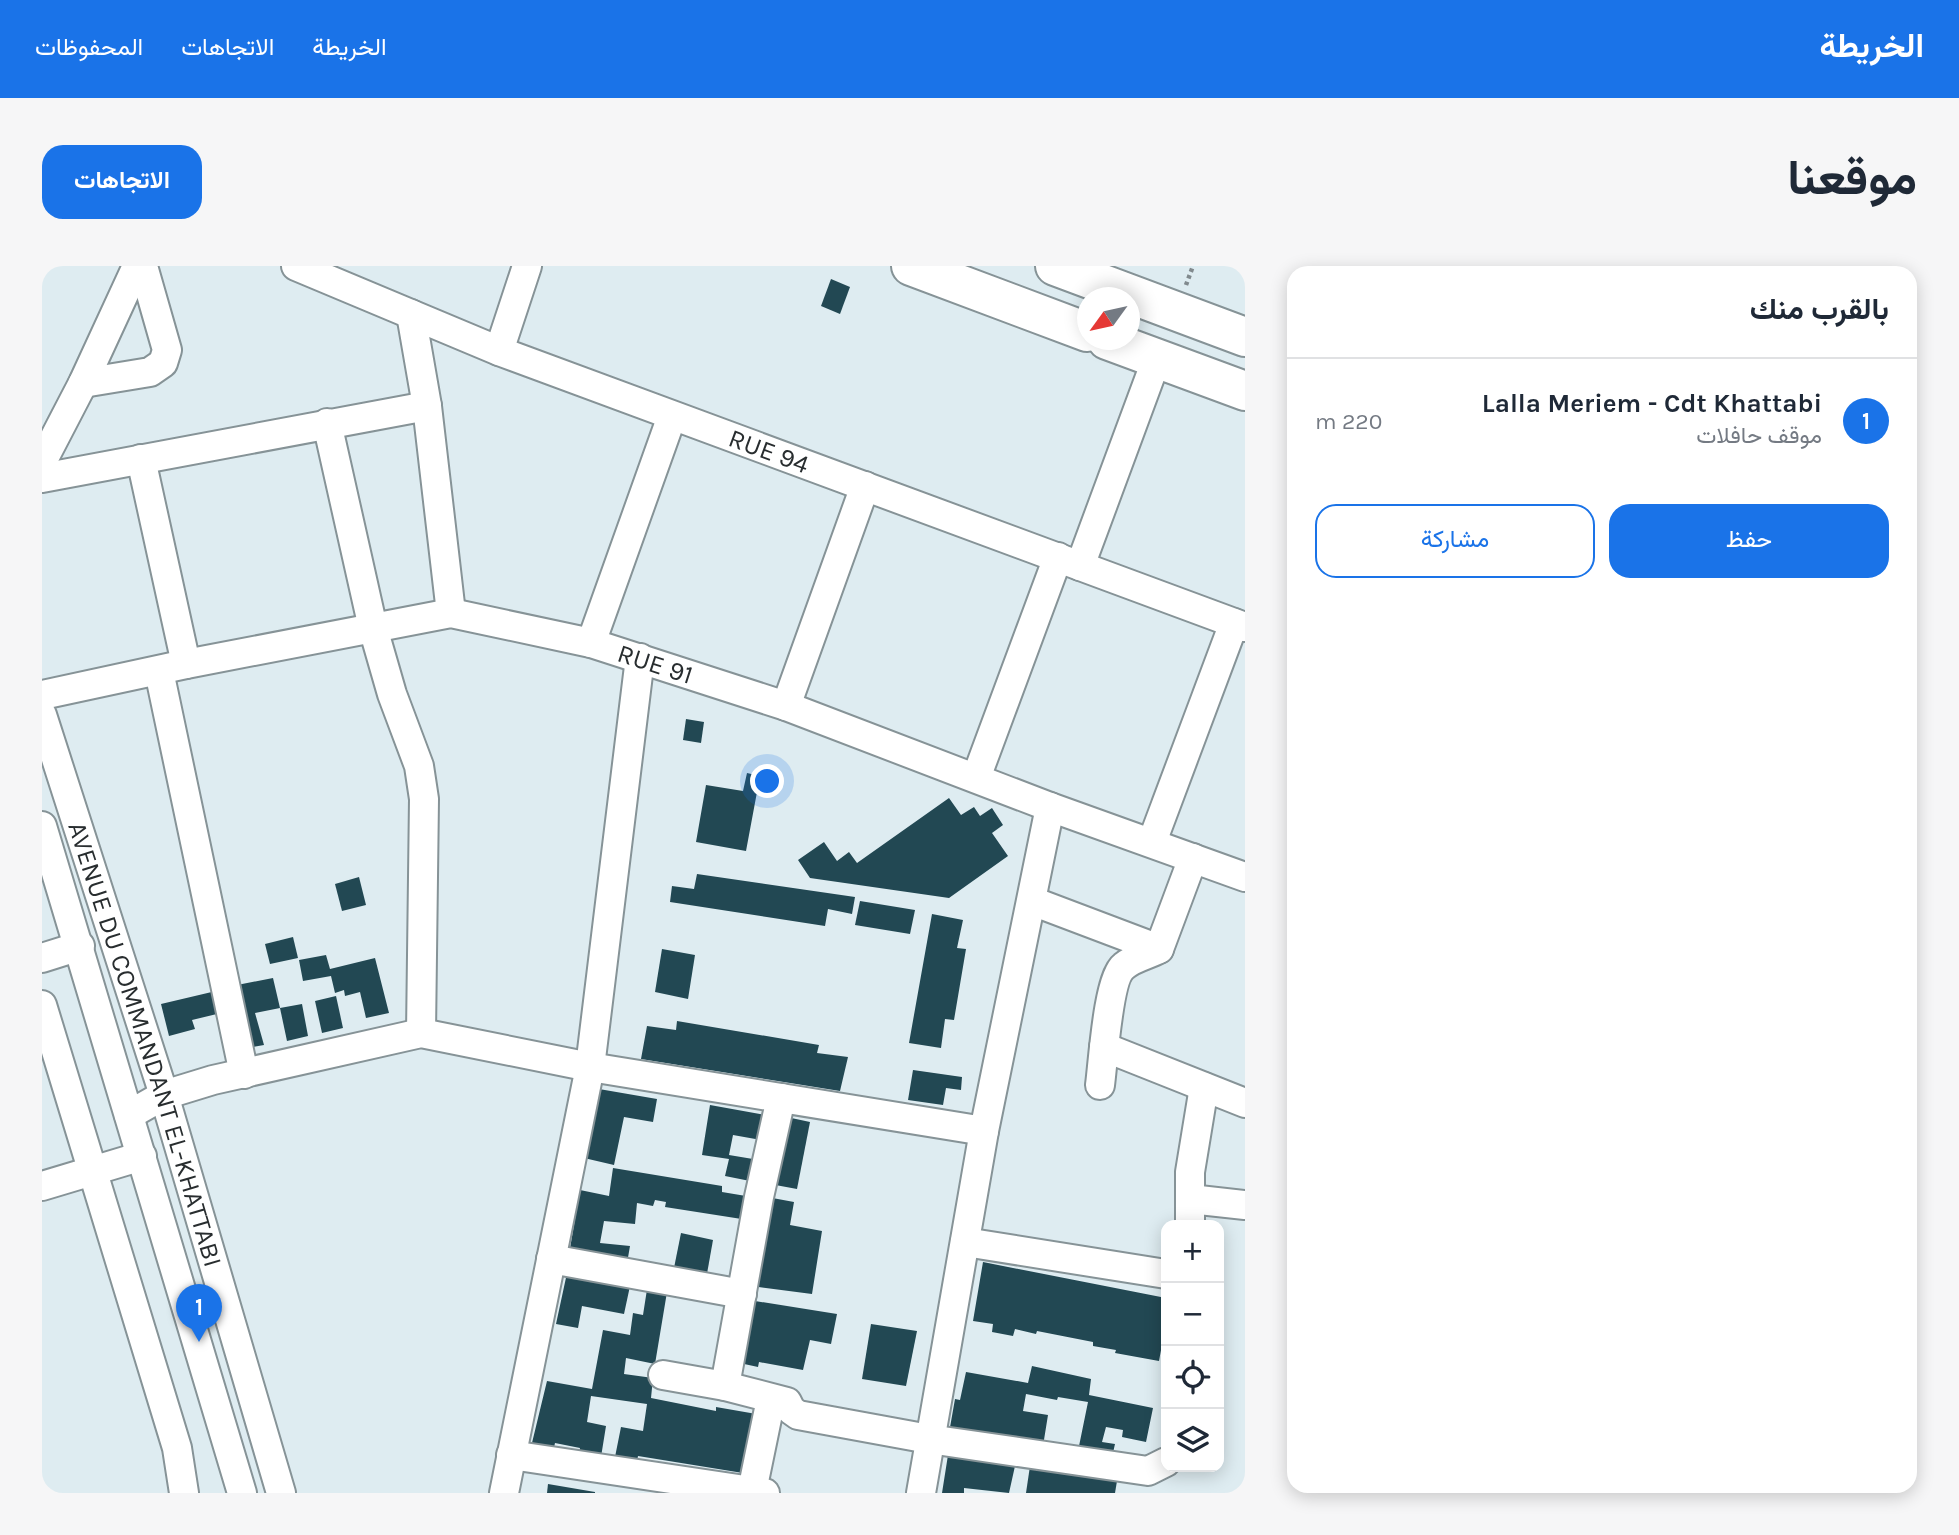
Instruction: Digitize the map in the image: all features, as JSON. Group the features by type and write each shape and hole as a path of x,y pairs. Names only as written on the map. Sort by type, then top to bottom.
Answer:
{"main road":[{"path":"911,266 1077,328"},
{"path":"1055,266 1245,337"},
{"path":"1135,350 1245,391"}],"street":[{"path":"42,462 83,383 137,266"},
{"path":"83,383 150,372 163,363 167,350 143,266"},
{"name":"RUE 94","path":"296,266 499,351 1240,625"},
{"path":"499,351 527,266"},
{"path":"411,314 427,406 451,613"},
{"path":"976,778 1157,358"},
{"path":"42,478 427,406"},
{"path":"591,642 672,416"},
{"path":"327,423 373,628 419,766 424,799 421,1033"},
{"path":"141,459 186,664"},
{"path":"786,706 865,486"},
{"name":"RUE 91","path":"42,695 451,613 591,642 786,706 1050,807 1245,877"},
{"path":"1152,842 1240,625"},
{"path":"504,1493 590,1067 640,658"},
{"path":"159,671 244,1074"},
{"name":"AVENUE DU COMMANDANT EL-KHATTABI","path":"42,715 164,1095 281,1493"},
{"path":"921,1493 984,1131 1050,807"},
{"name":"AVENUE DU COMMANDANT EL-KHATTABI","path":"42,826 242,1493"},
{"path":"1100,1085 1117,974 1124,966 1159,949 1193,859"},
{"path":"1032,901 1159,949"},
{"path":"42,958 80,946"},
{"path":"42,1005 177,1448 184,1493"},
{"path":"130,1115 164,1095 295,1060 421,1033 590,1067 984,1131"},
{"path":"1104,1047 1245,1103"},
{"path":"1204,1087 1190,1172 1190,1212 1245,1205"},
{"path":"725,1386 759,1197 781,1098"},
{"path":"42,1186 142,1156"},
{"path":"965,1242 1161,1272"},
{"path":"551,1259 742,1294"},
{"path":"663,1375 725,1386 787,1402 791,1410 798,1415 1153,1475"},
{"path":"511,1455 699,1487 758,1492 771,1399"}],"building":[{"path":"831,279 850,287 840,314 821,306"},
{"path":"686,719 704,722 701,743 683,740"},
{"path":"747,773 760,776 746,851 696,842 706,785 743,791"},
{"path":"949,798 961,815 974,807 980,816 992,808 1003,825 992,833 1008,856 949,898 810,878 798,860 824,842 837,861 849,852 857,863"},
{"path":"697,874 855,897 852,914 828,909 825,926 670,902 672,886 694,889"},
{"path":"359,877 366,905 342,911 335,884"},
{"path":"860,901 915,910 910,934 855,925"},
{"path":"932,914 963,920 957,948 966,949 954,1020 945,1019 941,1048 909,1043"},
{"path":"293,937 298,958 270,964 265,944"},
{"path":"662,949 695,955 688,999 655,992"},
{"path":"326,955 330,969 375,958 389,1013 366,1018 360,992 345,996 344,990 335,993 331,976 303,981 299,960"},
{"path":"273,978 280,1008 255,1013 264,1045 242,1049 227,987"},
{"path":"216,991 221,1013 192,1020 195,1029 169,1036 161,1004"},
{"path":"336,996 343,1028 322,1033 315,1001"},
{"path":"302,1004 308,1036 287,1041 280,1008"},
{"path":"677,1021 819,1045 817,1053 848,1057 840,1091 641,1059 647,1026 676,1030"},
{"path":"913,1070 962,1077 961,1090 946,1088 943,1105 908,1100"},
{"path":"599,1089 657,1099 653,1122 624,1117 614,1165 584,1158"},
{"path":"710,1105 765,1115 761,1140 733,1135 729,1155 759,1160 755,1182 725,1176 729,1159 702,1155"},
{"path":"782,1116 810,1122 797,1189 770,1184"},
{"path":"613,1168 722,1186 722,1192 752,1197 748,1220 665,1207 666,1202 655,1200 653,1206 637,1203 635,1224 604,1221 600,1243 630,1246 626,1269 568,1260 580,1190 609,1196"},
{"path":"767,1197 794,1202 790,1225 822,1231 812,1294 751,1286"},
{"path":"681,1233 713,1240 705,1285 672,1278"},
{"path":"983,1262 1161,1297 1159,1361 1115,1353 1116,1350 1093,1346 1093,1342 1037,1331 1036,1334 1015,1329 1013,1336 992,1332 993,1324 973,1321"},
{"path":"567,1273 630,1286 624,1314 582,1306 578,1328 556,1324"},
{"path":"648,1283 668,1286 655,1364 626,1358 624,1374 653,1378 651,1398 716,1411 716,1407 762,1415 749,1474 638,1456 637,1461 615,1457 621,1427 643,1431 647,1404 591,1396 587,1422 606,1426 601,1457 579,1453 580,1448 555,1443 553,1452 531,1447 547,1381 592,1389 603,1330 630,1335 633,1313 643,1315"},
{"path":"749,1300 837,1314 831,1344 810,1340 803,1370 759,1362 758,1367 735,1362"},
{"path":"871,1324 917,1331 906,1386 862,1379"},
{"path":"1032,1366 1091,1379 1089,1395 1153,1408 1146,1442 1122,1437 1123,1430 1106,1427 1102,1442 1115,1444 1112,1457 1078,1451 1088,1402 1026,1394 1023,1411 1048,1415 1043,1446 999,1435 998,1441 949,1433 955,1399 960,1400 966,1372 1028,1383"},
{"path":"948,1455 1015,1466 1009,1493 964,1488 964,1493 942,1493"},
{"path":"1030,1466 1117,1481 1115,1493 1026,1493"},
{"path":"548,1484 595,1492 595,1493 547,1493"}],"place":[{"name":"Lalla Meriem - Cdt Khattabi","path":"199,1342"}]}
